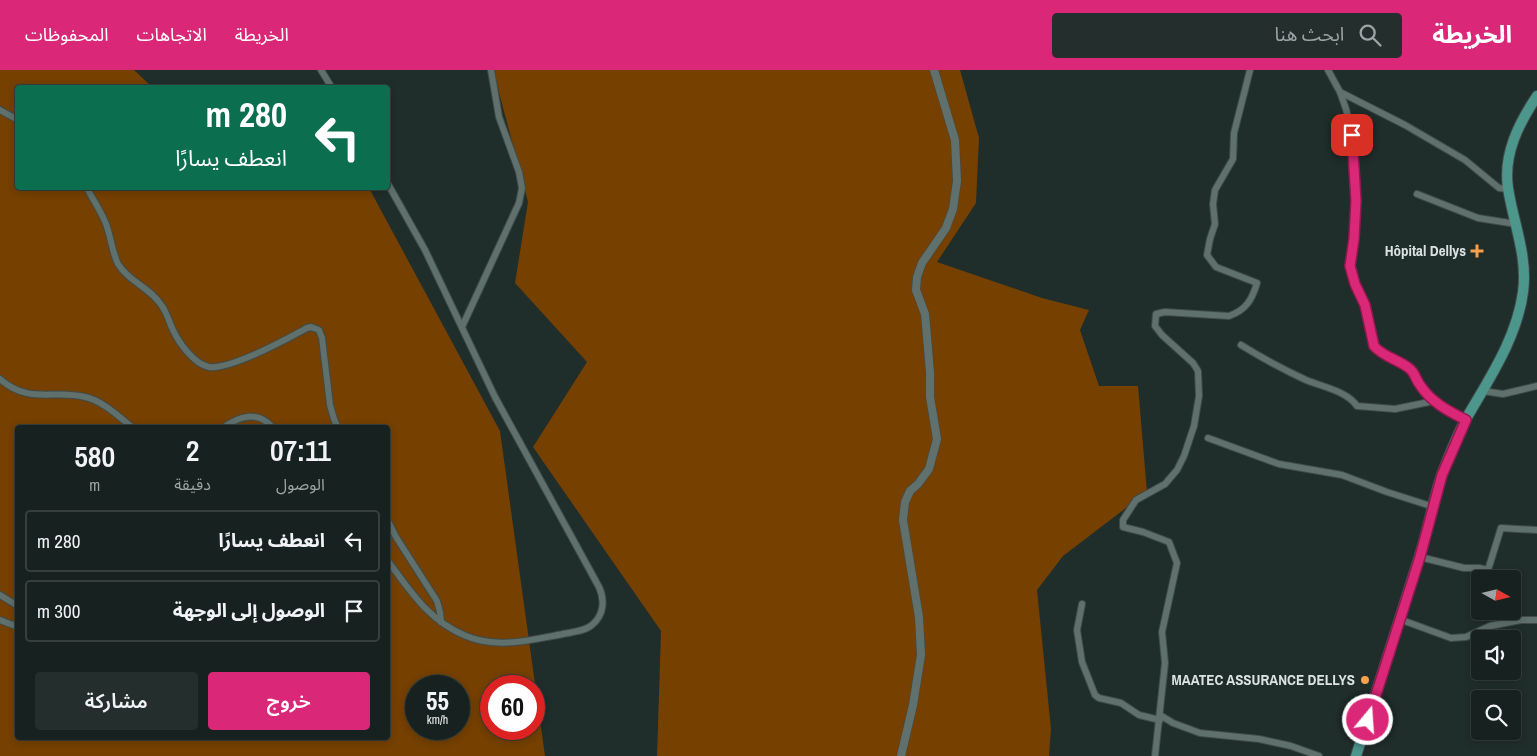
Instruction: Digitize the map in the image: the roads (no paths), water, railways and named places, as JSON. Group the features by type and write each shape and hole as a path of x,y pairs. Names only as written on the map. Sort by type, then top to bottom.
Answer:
{"main road":[{"path":"1356,756 1420,557 1442,475 1466,420 1499,363 1516,321 1523,292 1523,263 1508,189 1509,153 1518,128 1533,108 1537,96"}],"street":[{"path":"321,70 330,85"},
{"path":"462,327 519,203 522,188 519,172 499,117 491,70"},
{"path":"900,756 913,705 921,655 919,616 903,520 905,502 910,491 929,469 937,439 930,397 930,372 924,314 916,290 917,276 922,263 946,228 953,209 957,181 955,140 934,70"},
{"path":"1155,756 1165,663 1162,632 1177,563 1169,542 1123,527 1123,520 1136,500 1165,484 1177,470 1194,426 1199,396 1198,371 1188,357 1162,335 1155,326 1156,314 1165,312 1229,316 1247,306 1254,295 1257,282 1216,267 1207,255 1215,224 1213,204 1215,190 1232,159 1234,133 1250,70"},
{"path":"1328,70 1340,92 1352,135 1356,201 1354,239 1350,266 1365,305 1374,346 1411,369 1420,385 1434,401 1466,420"},
{"path":"1340,92 1405,125 1466,160 1499,188 1508,189"},
{"path":"0,110 15,118"},
{"path":"390,188 424,250 495,397 596,581 603,600 601,614 587,629 516,643 491,642 467,637 440,622 426,610 390,564"},
{"path":"88,190 105,222 115,257 121,268 131,278 148,289 159,301 177,337 200,363 210,367 220,366 262,352 307,328 311,327 319,330 322,338 332,412 337,425"},
{"path":"1417,194 1478,218 1516,224"},
{"path":"1241,344 1264,359 1352,399 1357,406 1395,409 1434,401"},
{"path":"0,379 16,390 28,394 40,396 73,395 93,399 129,425"},
{"path":"1483,391 1503,394 1537,386"},
{"path":"227,425 234,420 246,416 260,418 269,425"},
{"path":"1208,438 1279,464 1342,475 1434,507"},
{"path":"390,525 437,601 440,622"},
{"path":"1420,557 1464,568 1488,570 1501,528 1537,530"},
{"path":"0,595 15,604"},
{"path":"1082,604 1077,630 1082,662 1099,698 1121,703 1139,715 1160,717 1200,733 1283,744 1318,756"},
{"path":"1399,619 1451,638 1466,637 1490,626 1522,620 1537,620"},
{"path":"0,620 15,626"}],"place":[{"name":"Hôpital Dellys","path":"1477,251"},
{"name":"MAATEC ASSURANCE DELLYS","path":"1365,680"}]}
